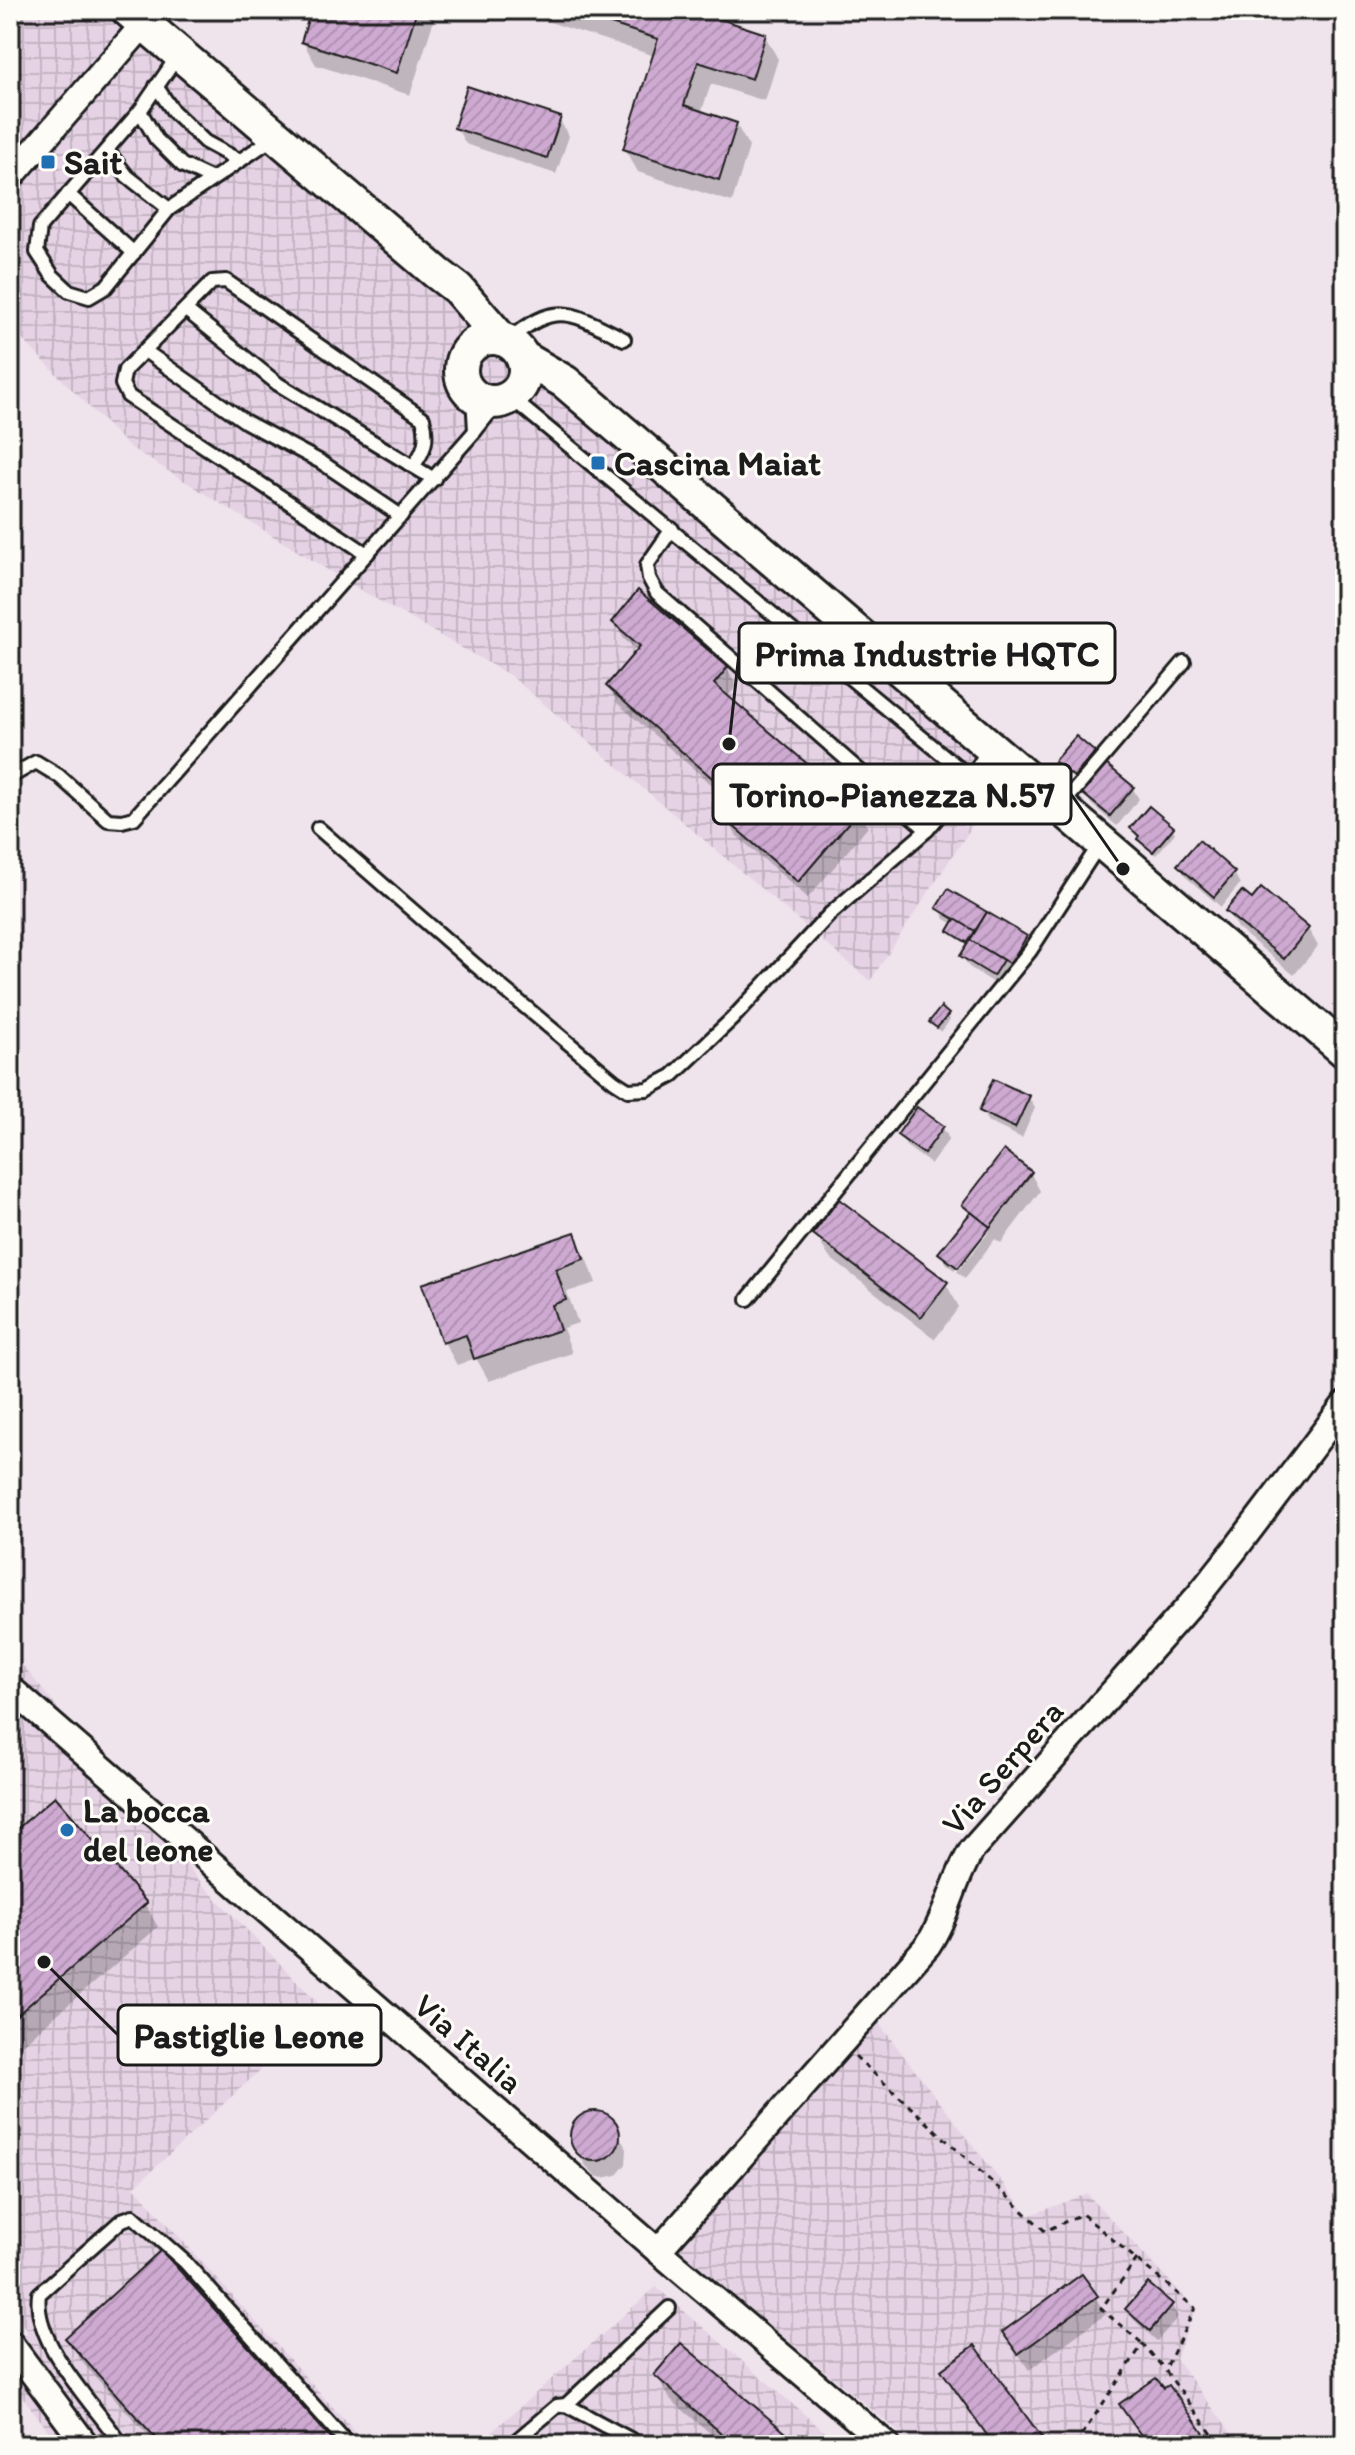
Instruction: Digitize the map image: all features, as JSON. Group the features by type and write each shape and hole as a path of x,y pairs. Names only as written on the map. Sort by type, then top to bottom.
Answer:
{"main road":[{"path":"136,17 458,289 516,342 1345,1051"},
{"path":"437,273 454,307 465,355"},
{"path":"516,342 490,338 480,340 465,355 461,365 466,386 499,397 532,392 584,400"},
{"path":"499,397 524,377 516,342"}],"street":[{"path":"10,178 136,17"},
{"name":"Via Serpera","path":"658,2251 928,1945 940,1927 963,1864 972,1850 1198,1596 1345,1404"},
{"name":"Via Italia","path":"10,1688 658,2251 887,2445"},
{"path":"10,2343 86,2445"}],"lane":[{"path":"179,54 140,111 40,227 37,252 52,275 69,291 89,297 106,287 169,209 276,136"},
{"path":"156,86 173,111 205,142 240,161"},
{"path":"140,111 156,139 182,165 212,179"},
{"path":"107,150 127,176 169,209"},
{"path":"68,194 134,253"},
{"path":"367,554 128,396 122,384 125,370 212,282 226,281 423,418 427,432 424,452 413,466"},
{"path":"186,310 278,384 434,479"},
{"path":"516,342 558,313 579,315 624,339"},
{"path":"145,351 246,422 321,462 401,516"},
{"path":"10,777 36,762 59,776 108,820 134,818 434,479 499,397"},
{"path":"475,431 499,397"},
{"path":"499,397 672,529 971,778"},
{"path":"672,529 647,565 649,578 657,593 927,830"},
{"path":"1060,807 1184,662"},
{"path":"318,828 614,1081 628,1090 647,1089 672,1076 732,1019 830,914 927,830 971,778 989,747"},
{"path":"748,1299 1030,951 1101,842"},
{"path":"122,2445 46,2339 37,2308 39,2294 122,2220 133,2216 185,2262 349,2445"},
{"path":"566,2405 669,2308"},
{"path":"511,2445 557,2406 566,2405 641,2445"}],"path":[{"path":"841,2043 1045,2231 1082,2214 1195,2308 1165,2370"},
{"path":"1137,2259 1101,2309 1143,2344 1220,2445"},
{"path":"1075,2445 1143,2344"}],"shaded area":[{"path":"10,10 113,10 1005,773 870,981 511,676 357,588 128,446 10,327"},
{"path":"10,1650 203,1885 325,2010 134,2187 367,2445 59,2445 10,2380 10,2346 28,2332 10,2307"},
{"path":"869,2011 1028,2216 1087,2194 1195,2308 1176,2359 1240,2445 915,2445 667,2241"},
{"path":"656,2287 840,2445 477,2445"}],"building":[{"path":"311,10 417,10 397,73 301,42"},
{"path":"567,10 706,10 705,14 766,34 752,79 698,62 684,105 737,123 719,180 623,149 658,39"},
{"path":"467,86 561,117 547,158 454,128"},
{"path":"638,590 728,667 714,684 860,809 798,882 725,819 740,802 606,686 640,646 612,622"},
{"path":"1076,736 1095,752 1074,777 1054,761"},
{"path":"1106,764 1134,787 1110,816 1082,793"},
{"path":"1149,806 1174,827 1153,852 1137,839 1139,836 1130,828"},
{"path":"1199,840 1235,872 1214,897 1177,865"},
{"path":"1261,888 1309,928 1284,959 1225,911 1242,891 1252,899"},
{"path":"948,889 987,912 975,931 936,908"},
{"path":"987,912 1027,936 1010,964 970,940"},
{"path":"955,919 975,931 968,943 948,931"},
{"path":"970,940 1003,960 993,976 960,956"},
{"path":"941,1007 949,1014 937,1028 929,1022"},
{"path":"993,1079 1030,1096 1015,1128 979,1111"},
{"path":"917,1107 944,1126 924,1154 897,1135"},
{"path":"1004,1150 1032,1172 990,1227 962,1205"},
{"path":"839,1199 948,1282 921,1317 813,1234"},
{"path":"971,1212 990,1227 958,1268 938,1253"},
{"path":"575,1232 584,1259 556,1269 566,1300 552,1305 560,1330 474,1359 466,1335 442,1343 422,1284"},
{"path":"55,1796 147,1903 10,2021 10,1835"},
{"path":"595,2111 612,2119 620,2136 612,2153 595,2161 578,2153 570,2136 578,2119"},
{"path":"161,2250 337,2445 162,2445 65,2338"},
{"path":"1082,2274 1098,2296 1018,2354 1002,2332"},
{"path":"1148,2283 1173,2304 1150,2331 1125,2309"},
{"path":"681,2343 800,2445 735,2445 654,2375"},
{"path":"975,2345 1047,2445 994,2445 941,2370"},
{"path":"1156,2378 1164,2388 1169,2385 1205,2435 1190,2445 1148,2445 1119,2404"}],"place":[{"name":"Sait","path":"48,162"},
{"name":"Cascina Maiat","path":"598,463"},
{"name":"Prima Industrie HQTC","path":"729,744"},
{"name":"Torino-Pianezza N.57","path":"1123,869"},
{"name":"La bocca del leone","path":"67,1830"},
{"name":"Pastiglie Leone","path":"44,1962"}]}
